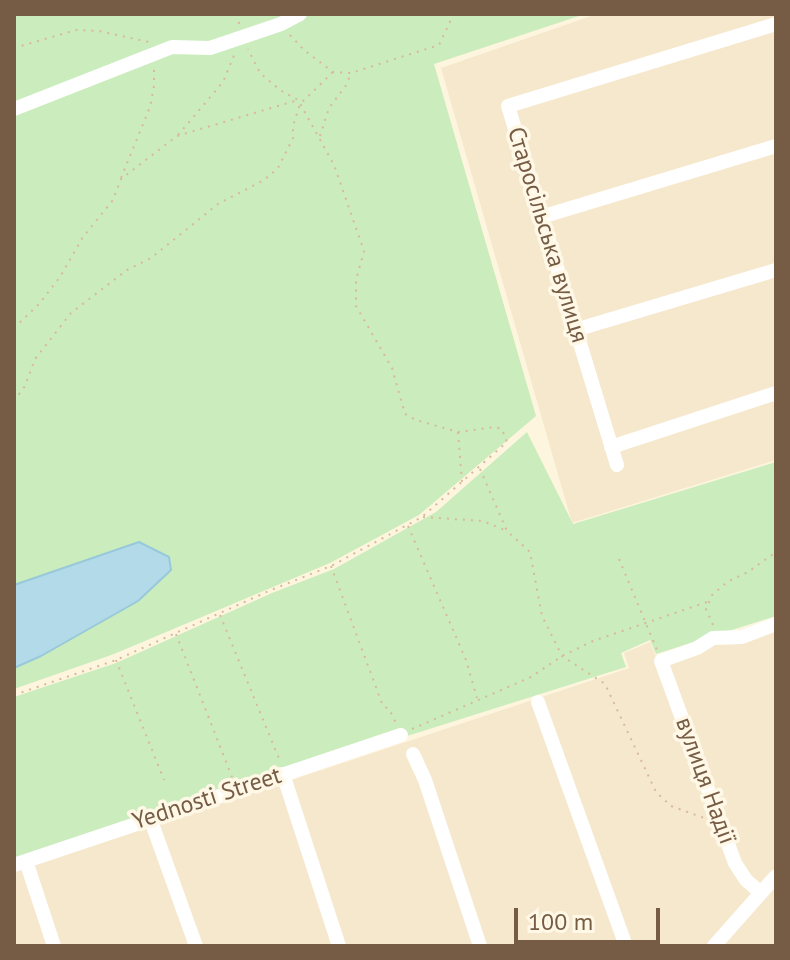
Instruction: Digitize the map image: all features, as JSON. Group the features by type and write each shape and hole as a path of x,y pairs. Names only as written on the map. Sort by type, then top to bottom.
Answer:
{"street":[{"path":"14,109 172,47 210,48 281,24 300,14"},
{"name":"Старосільська вулиця","path":"617,465 508,106 776,24"},
{"path":"541,217 776,146"},
{"path":"575,330 776,270"},
{"path":"611,447 776,393"},
{"path":"661,661 721,636 742,637 776,624"},
{"name":"вулиця Надії","path":"661,661 735,863 746,880 761,893"},
{"path":"538,702 626,946"},
{"name":"Yednosti Street","path":"20,863 401,735"},
{"path":"413,754 425,780 480,946"},
{"path":"284,774 339,946"},
{"path":"150,818 196,946"},
{"path":"20,863 54,946"},
{"path":"714,946 776,876"}],"path":[{"path":"281,24 304,50 333,72 351,73 439,45 450,22 448,14"},
{"path":"14,48 76,30 99,31 172,47"},
{"path":"14,695 116,660 331,566 422,517 507,442 506,435 495,427 458,432 410,418 401,407 392,368 356,306 356,280 364,251 343,188 299,102 260,73 242,37"},
{"path":"121,179 177,136 223,82 242,37"},
{"path":"14,328 60,277 83,237 113,200 150,107 154,86 154,54"},
{"path":"177,136 299,102 333,72"},
{"path":"320,138 329,108 347,84 351,73"},
{"path":"14,401 25,386 35,359 71,313 127,270 151,258 210,209 264,180 278,168 290,149 299,102"},
{"path":"458,432 462,483"},
{"path":"480,468 507,531"},
{"path":"422,517 483,521 507,531 530,552 542,616 562,656 605,684 656,792 671,806 721,823"},
{"path":"408,525 466,660 477,699"},
{"path":"331,566 383,706 389,709 401,735 531,677 562,656 593,641 707,602 727,582 748,572 776,552"},
{"path":"619,559 661,661"},
{"path":"707,602 707,617 721,636"},
{"path":"220,613 284,774"},
{"path":"176,633 228,763 235,790"},
{"path":"116,660 164,780"}],"shaded area":[{"path":"597,14 776,14 776,460 572,523 441,68"},
{"path":"776,619 776,946 14,946 14,872 629,668 624,653 650,642 656,657"}],"green space":[{"path":"14,14 585,14 434,64 536,416 419,515 330,563 114,654 14,689 14,668 41,656 139,542 14,585"},
{"path":"527,432 573,524 776,462 776,616 656,654 650,640 621,653 626,667 14,860 14,697 116,663 272,593 334,569 436,512"}],"water":[{"path":"139,542 169,557 171,570 138,601 14,668 14,585"}]}
